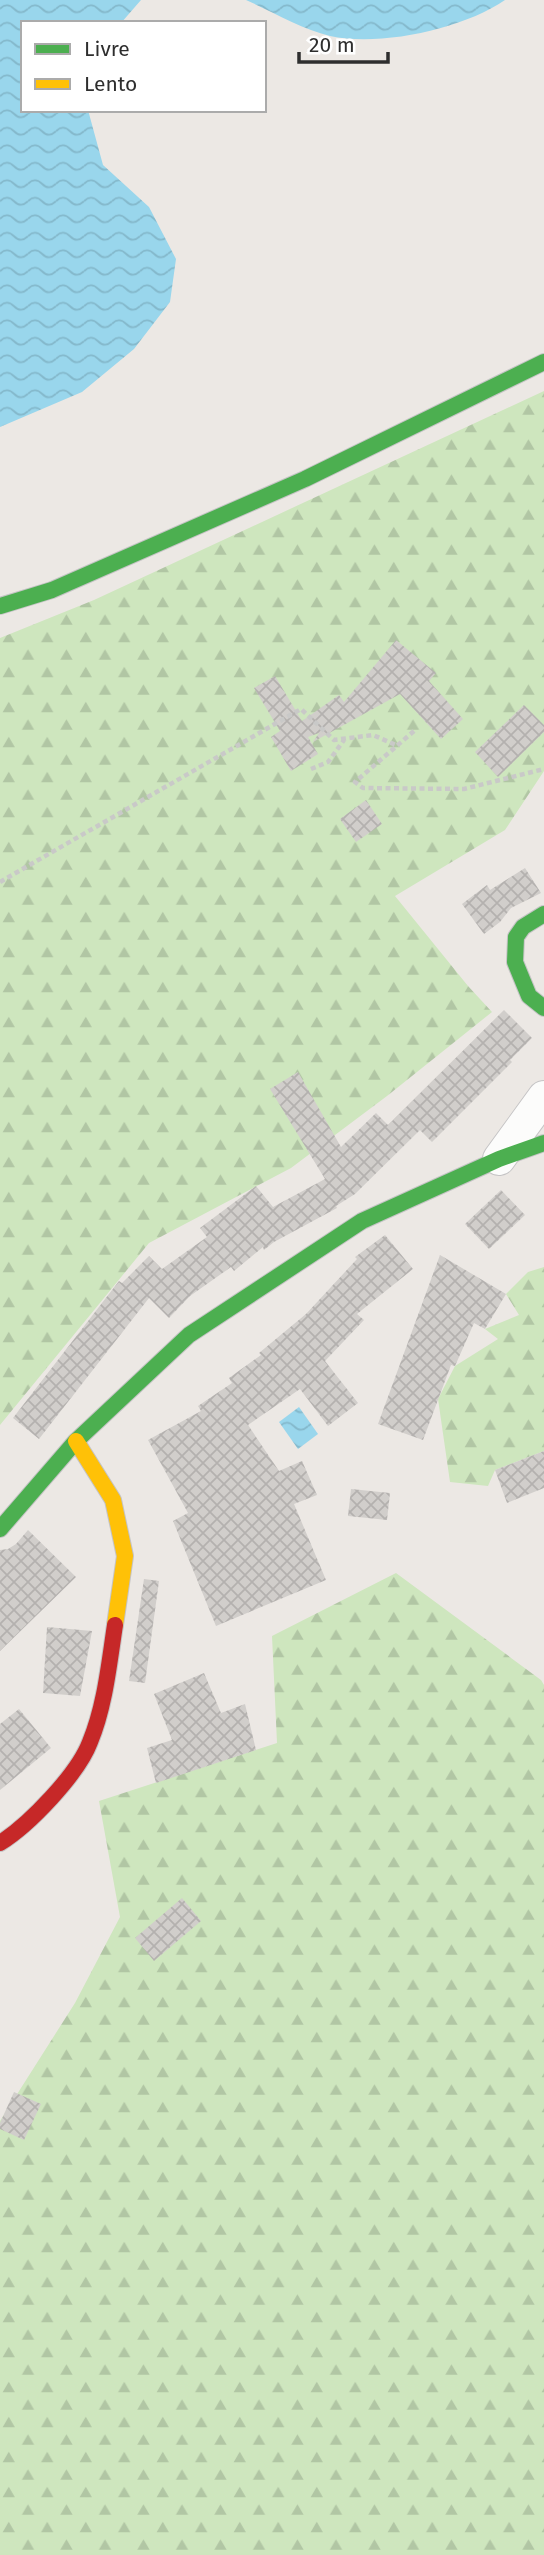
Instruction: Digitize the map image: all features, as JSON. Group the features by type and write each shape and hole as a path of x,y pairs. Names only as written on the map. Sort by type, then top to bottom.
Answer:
{"street":[{"path":"0,606 52,590 305,479 544,362"},
{"path":"544,914 523,927 516,937 515,962 529,996 544,1008"},
{"path":"499,1159 544,1097"},
{"path":"0,1529 76,1441 201,1327 362,1221 499,1159 544,1143"},
{"path":"3,1845 61,1788 90,1744 107,1678 125,1556 113,1500 76,1441"}],"path":[{"path":"0,882 301,709 334,740 373,735 396,745"},
{"path":"414,731 355,782 363,788 464,789 544,769"},
{"path":"311,769 328,762 345,739"}],"green space":[{"path":"544,391 544,771 505,830 395,896 492,1012 291,1168 149,1243 0,1425 0,638 94,600"},
{"path":"544,1267 544,1451 495,1470 488,1486 450,1482 438,1399 455,1366 498,1339 485,1329 519,1315 506,1294 528,1272"},
{"path":"396,1573 541,1680 544,1685 544,2555 0,2555 0,2121 75,2003 120,1917 99,1801 277,1743 272,1636"}],"water":[{"path":"0,0 141,0 123,21 21,21 21,112 89,112 103,165 149,207 176,259 170,302 134,349 82,392 0,427"},
{"path":"246,0 505,0 467,19 421,33 350,39 319,33"},
{"path":"299,1407 318,1434 298,1449 279,1422"}],"building":[{"path":"396,640 436,673 429,681 463,719 441,739 400,694 313,742 319,733 308,737 318,754 291,771 271,737 280,731 254,688 275,676 302,721 339,695 344,702"},
{"path":"524,705 544,725 544,732 498,777 475,752"},
{"path":"366,800 382,824 356,842 340,819"},
{"path":"525,868 541,893 511,908 500,922 484,934 462,904 487,885 490,890"},
{"path":"504,1010 532,1038 510,1060 512,1062 432,1142 420,1130 355,1194 336,1206 337,1208 264,1250 263,1247 234,1271 231,1267 190,1296 169,1318 149,1298 39,1439 13,1418 119,1281 122,1283 149,1256 162,1269 207,1237 200,1228 256,1186 273,1207 325,1179 270,1089 298,1072 341,1147 376,1113 388,1125"},
{"path":"501,1190 525,1215 489,1249 465,1224"},
{"path":"385,1235 413,1269 357,1314 364,1320 325,1361 358,1403 328,1426 300,1389 248,1425 279,1471 302,1461 317,1495 294,1504 326,1580 216,1626 173,1521 188,1513 148,1440 201,1411 198,1406 232,1383 229,1378 261,1355 259,1353 306,1314 357,1259 355,1257"},
{"path":"440,1255 506,1294 485,1329 474,1323 455,1366 451,1365 423,1440 378,1424"},
{"path":"544,1451 544,1488 507,1503 495,1470"},
{"path":"351,1489 390,1493 387,1520 348,1516"},
{"path":"28,1530 76,1577 0,1651 0,1550 16,1544"},
{"path":"144,1579 159,1581 145,1683 129,1681"},
{"path":"47,1627 92,1631 80,1696 43,1693"},
{"path":"204,1673 221,1713 245,1704 256,1750 156,1783 147,1748 172,1740 154,1694"},
{"path":"19,1709 51,1748 0,1790 0,1724"},
{"path":"182,1898 201,1921 154,1961 135,1938"},
{"path":"14,2092 41,2104 24,2140 0,2129 0,2123"}],"traffic: fast":[{"path":"0,606 52,590 305,479 544,362"},
{"path":"544,914 523,927 516,937 515,962 529,996 544,1008"},
{"path":"0,1529 76,1441 189,1335 362,1221 499,1159 544,1143"}],"traffic: slow":[{"path":"76,1441 113,1500 125,1556 115,1625"}],"traffic: jam":[{"path":"0,1843 25,1824 51,1798 84,1755 103,1699 115,1625"}]}
